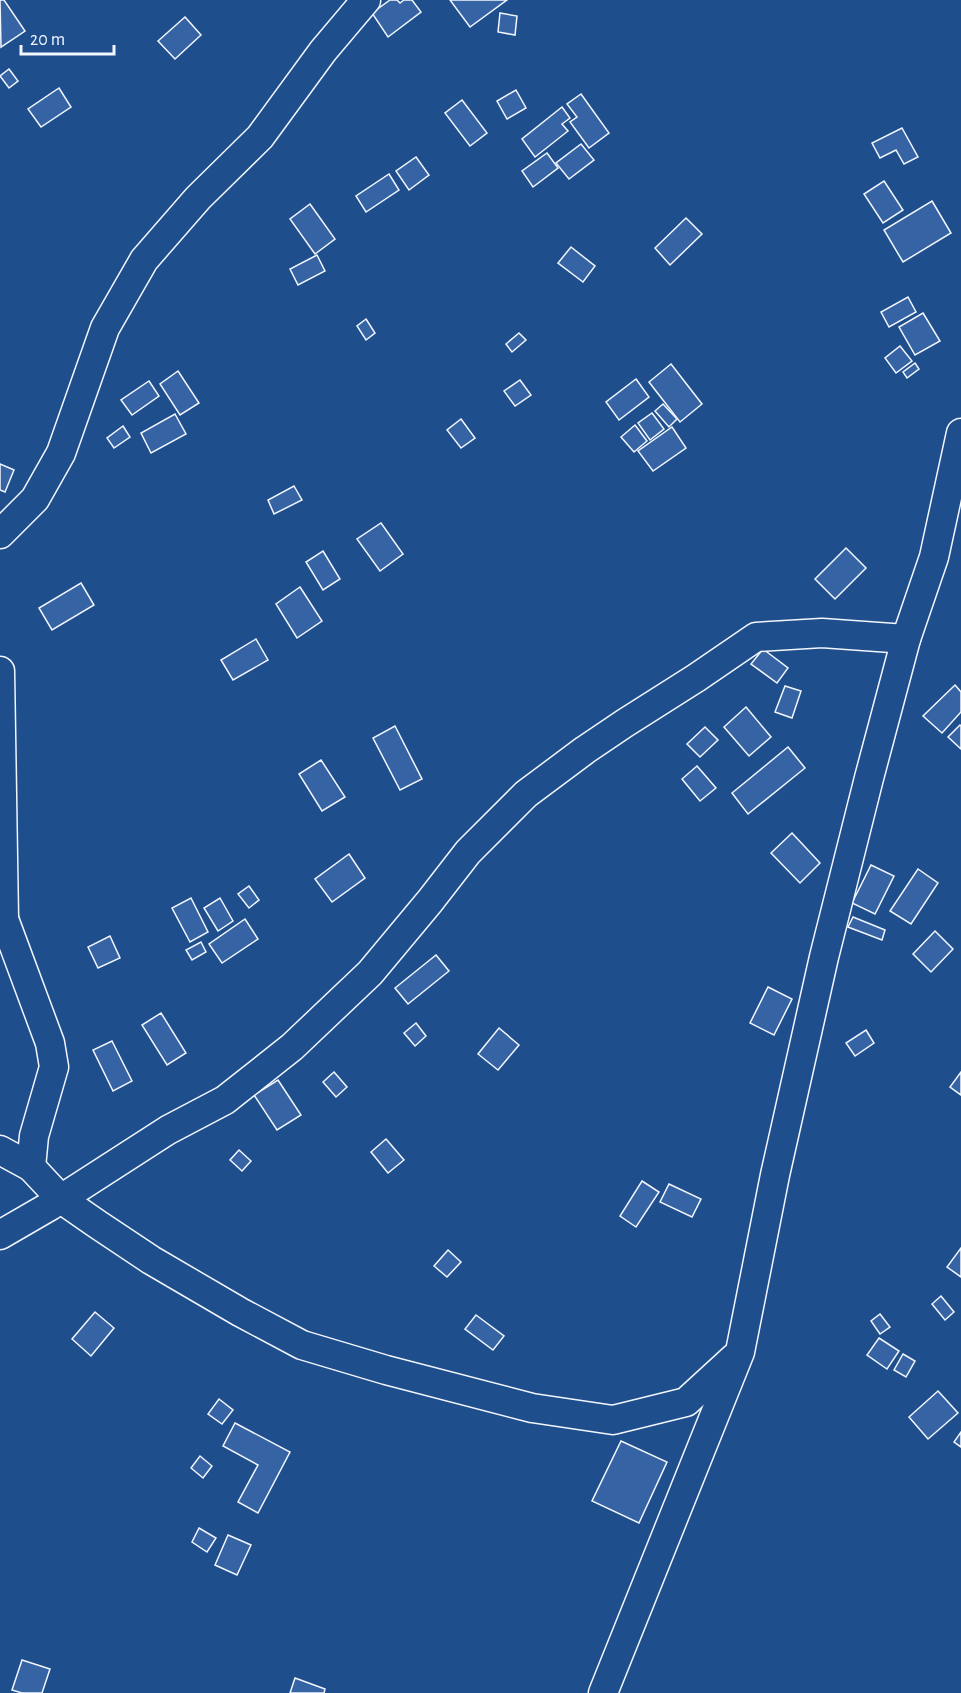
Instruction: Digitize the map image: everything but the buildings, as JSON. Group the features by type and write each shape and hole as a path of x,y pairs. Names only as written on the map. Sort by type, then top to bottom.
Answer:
{"street":[{"path":"0,534 35,500 61,453 105,328 144,260 198,198 260,137 323,51 366,0"},
{"path":"603,1693 740,1352 775,1174 822,969 906,639 934,557 961,433"},
{"path":"0,1235 61,1199 168,1130 225,1100 292,1047 370,974 468,852 526,794 601,739 756,637 822,633 906,639"},
{"path":"0,671 2,920 50,1043 54,1066 34,1136 32,1167"},
{"path":"0,1150 32,1167 61,1199 151,1260 240,1312 302,1345 386,1370 532,1408 613,1420 686,1402 740,1352"}]}
